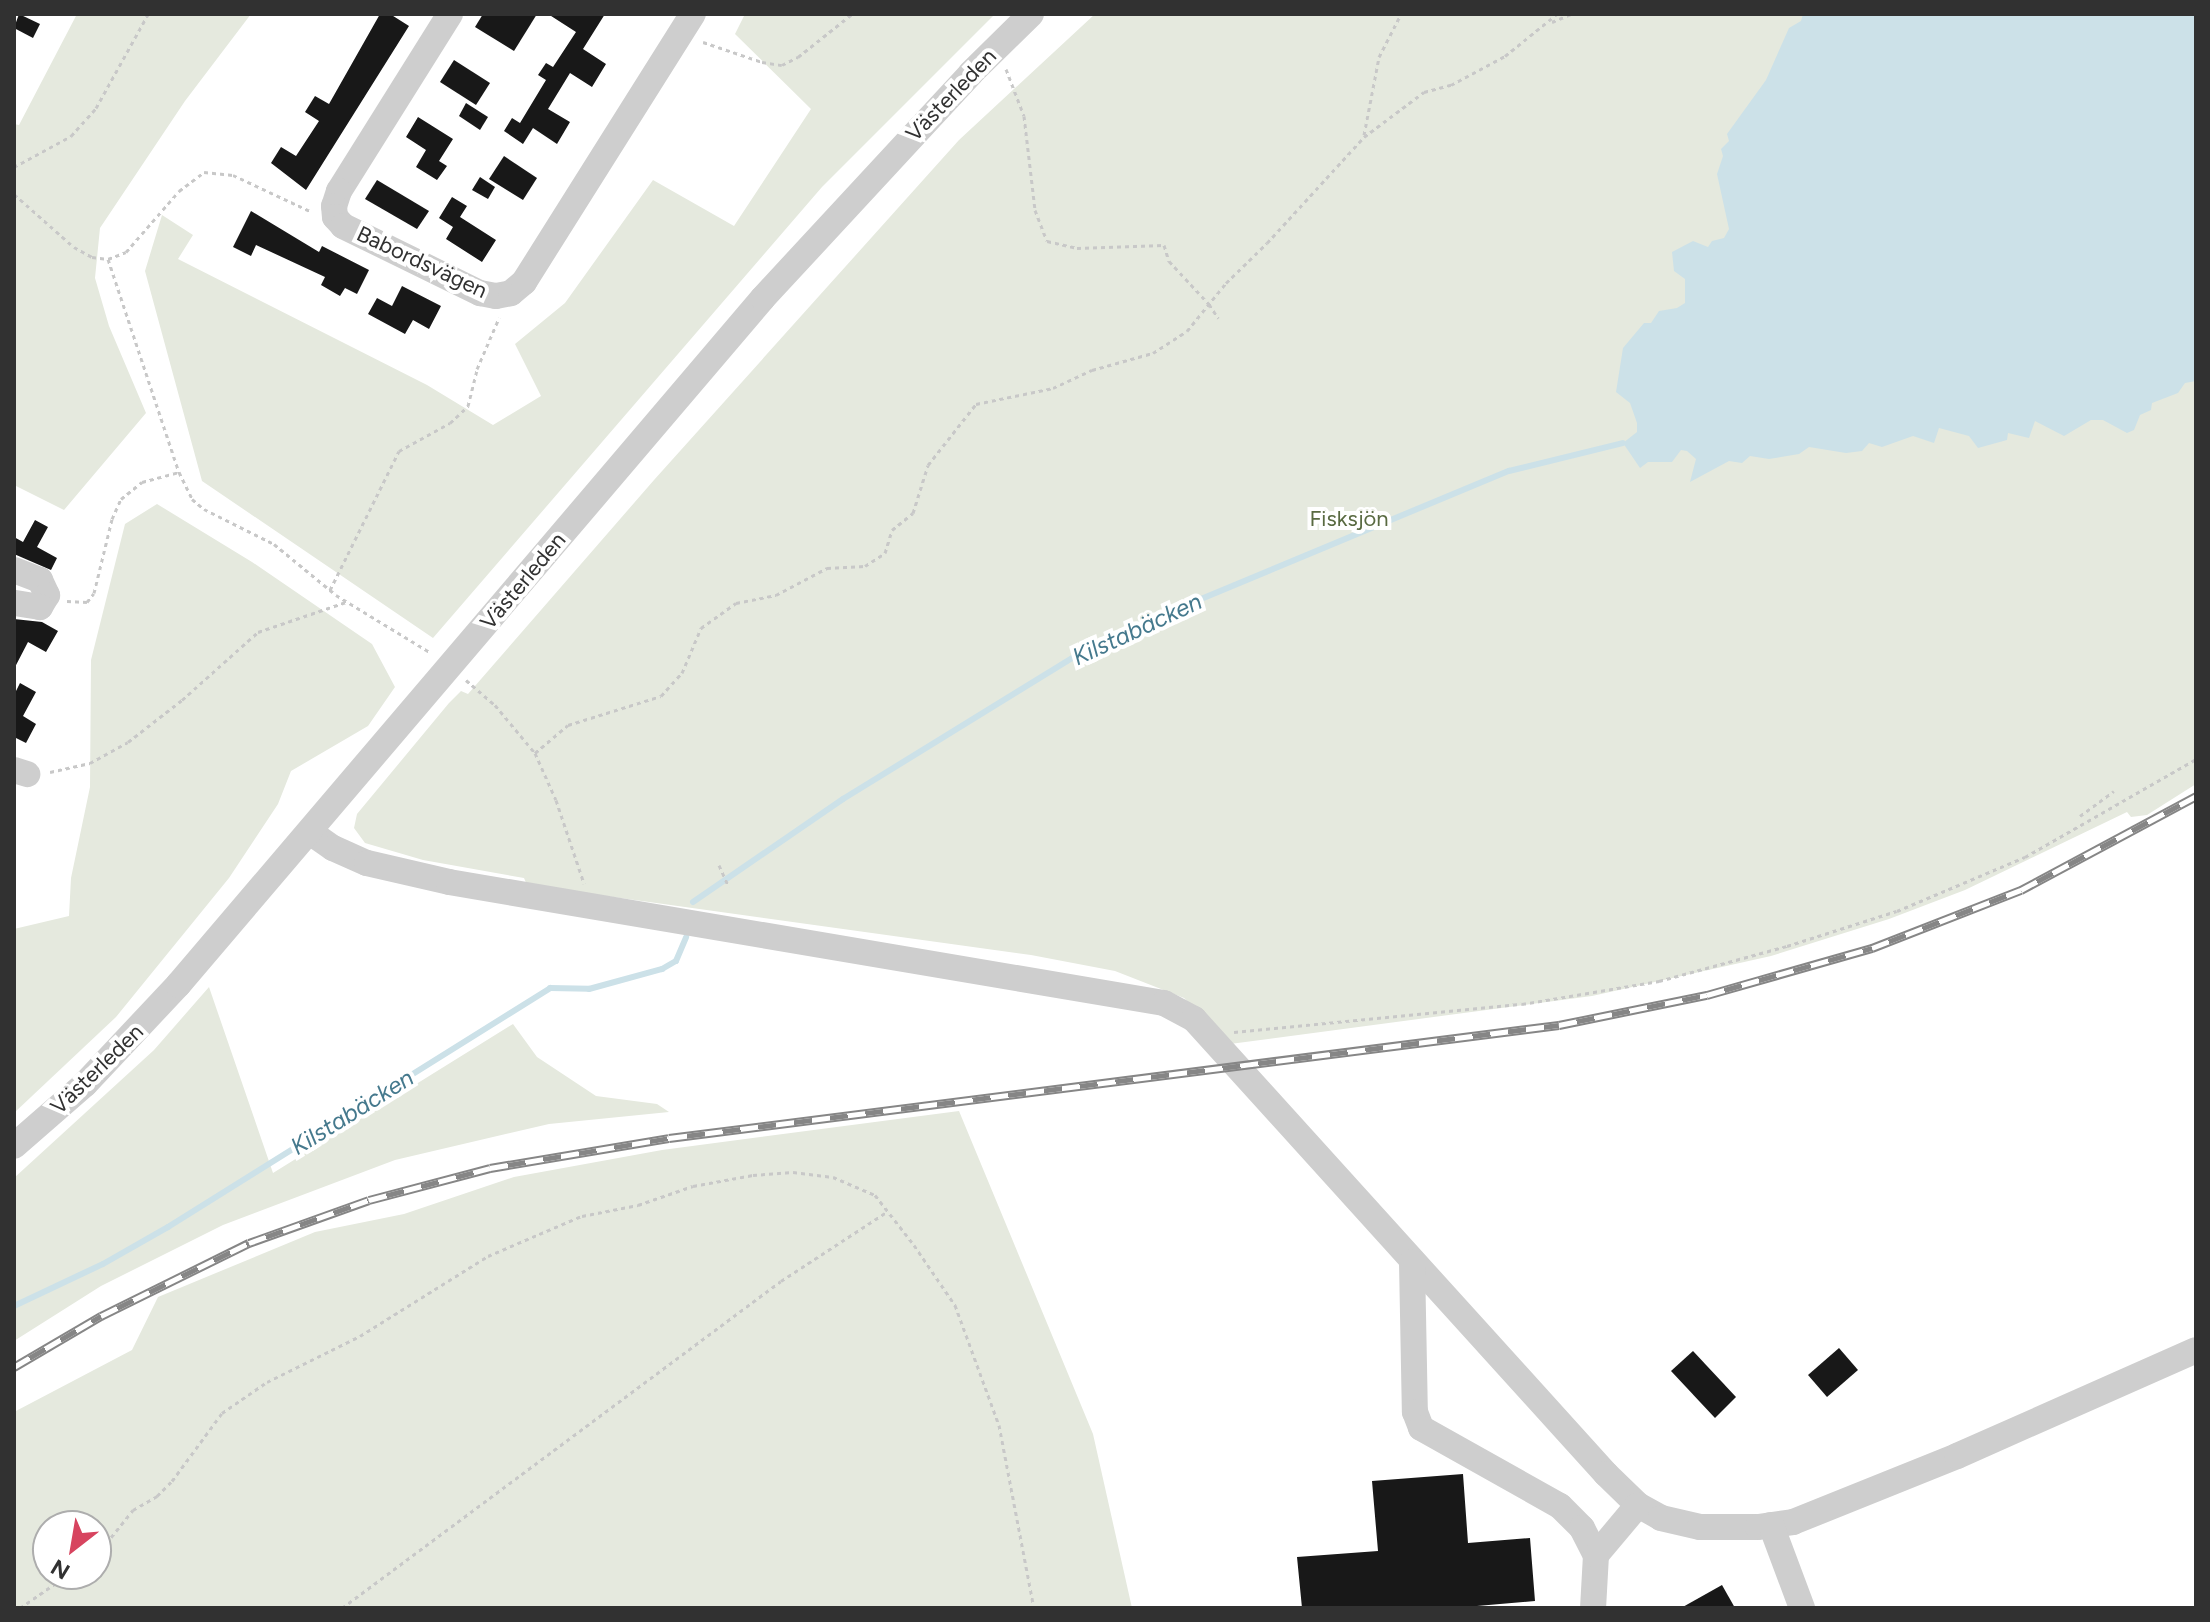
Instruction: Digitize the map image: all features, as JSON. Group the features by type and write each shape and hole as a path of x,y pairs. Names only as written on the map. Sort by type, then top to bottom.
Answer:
{"street":[{"name":"Babordsvägen","path":"450,14 339,191 334,206 335,217 343,226 480,293 496,296 511,293 524,282 687,24"},
{"name":"Västerleden","path":"14,1146 85,1084 132,1036 310,832 763,298 1031,14"},
{"path":"14,570 40,580 47,595 40,607 14,603"},
{"path":"310,832 333,848 401,872 1164,1003 1194,1019 1412,1262 1638,1505 1661,1518 1700,1527 1793,1522 1957,1456 2196,1350"},
{"path":"1412,1262 1415,1412 1421,1428 1560,1506 1582,1528 1596,1555 1593,1608"},
{"path":"1596,1555 1638,1505"},
{"path":"1771,1525 1802,1608"}],"path":[{"path":"14,167 71,136 96,108 148,14"},
{"path":"687,24 731,53 782,65 798,57 852,14"},
{"path":"1364,137 1379,57 1401,14"},
{"path":"1549,24 1557,14"},
{"path":"535,753 568,725 661,696 682,673 701,628 736,603 776,595 827,568 865,566 885,553 892,530 913,513 928,465 976,404 1053,388 1092,370 1153,353 1187,331 1364,137 1424,92 1451,85 1492,63 1549,24 1571,14"},
{"path":"993,51 1004,64 1024,116 1035,210 1047,241 1077,248 1164,245 1169,261 1218,318"},
{"path":"14,194 74,247 92,257 108,259 132,246 179,191 204,172 233,175 301,208 335,217"},
{"path":"108,259 188,492 204,509 274,544 346,602 436,655"},
{"path":"330,590 399,451 450,423 468,406 485,345 511,293"},
{"path":"47,595 77,604 87,602 94,593 112,519 121,499 142,482 179,472"},
{"path":"20,772 68,770 105,756 151,726 258,632 346,602"},
{"path":"464,677 495,705 535,753 573,846 591,907"},
{"path":"1229,1032 1522,1004 1659,981 1787,946 1897,911 2025,857 2196,759"},
{"path":"2080,816 2114,791"},
{"path":"719,865 729,887"},
{"path":"112,1536 133,1510 157,1496 172,1481 222,1413 267,1382 360,1336 488,1256 582,1216 638,1205 693,1186 753,1175 793,1172 833,1177 875,1195 955,1305 999,1425 1034,1608"},
{"path":"342,1608 781,1281 888,1211"},
{"path":"20,1608 46,1590"}],"green space":[{"path":"77,14 251,14 185,101 100,228 95,278 109,326 146,413 64,510 14,485 14,124 19,125"},
{"path":"745,14 995,14 822,187 433,638 202,481 145,271 162,215 193,235 178,259 427,385 493,425 541,396 515,344 565,303 653,180 734,226 811,109 735,34"},
{"name":"Fisksjön","path":"1095,14 2196,14 2196,784 2147,815 2131,817 2127,812 1965,890 1889,919 1771,956 1592,996 1230,1044 1184,998 1115,971 1031,955 527,885 524,878 423,860 365,843 354,828 357,814 449,703 461,691 468,694 654,480 959,140"},
{"path":"157,504 252,562 372,644 395,687 368,726 291,771 278,804 229,878 116,1017 14,1113 14,929 69,916 71,878 90,787 91,660 125,524"},
{"path":"209,987 273,1173 513,1024 537,1057 596,1096 657,1104 669,1112 549,1124 395,1160 223,1225 101,1286 14,1341 14,1178 154,1050"},
{"path":"959,1111 1093,1434 1132,1608 14,1608 14,1412 132,1350 158,1297 315,1232 404,1214 514,1177 662,1150"}],"water":[{"path":"1803,14 2196,14 2196,381 2185,383 2178,393 2152,403 2151,410 2140,415 2134,430 2127,433 2103,420 2091,420 2064,436 2035,421 2029,438 2008,433 2007,440 1978,448 1969,436 1939,428 1934,443 1913,436 1882,447 1869,443 1862,451 1846,453 1809,447 1799,454 1769,459 1750,456 1742,463 1729,461 1690,482 1696,459 1687,451 1681,450 1672,462 1648,462 1640,468 1623,443 1637,432 1637,423 1630,403 1616,392 1623,348 1644,323 1651,323 1659,311 1677,308 1685,303 1685,279 1674,271 1672,252 1693,241 1708,247 1712,241 1724,238 1729,229 1717,174 1723,156 1721,149 1729,141 1727,134 1766,80 1789,28 1801,21"}],"building":[{"path":"19,14 40,24 33,38 14,28"},
{"path":"380,14 390,14 409,26 306,190 271,163 281,147 296,156 319,121 305,112 315,96 329,104"},
{"path":"483,14 537,14 514,51 475,27"},
{"path":"548,14 605,14 583,49 606,64 592,87 570,73 548,109 570,122 557,144 533,128 523,144 504,131 512,118 520,123 546,80 538,75 546,63 553,67 576,32"},
{"path":"454,60 490,83 476,105 440,82"},
{"path":"466,103 488,117 480,130 459,116"},
{"path":"418,117 453,139 439,161 447,166 437,180 416,167 426,150 406,137"},
{"path":"504,156 537,178 523,200 489,179"},
{"path":"480,177 495,187 488,199 472,190"},
{"path":"377,180 429,211 417,229 365,199"},
{"path":"452,197 467,206 460,217 496,240 482,262 446,239 453,227 439,218"},
{"path":"251,211 319,252 322,246 369,270 357,294 345,288 340,296 321,285 325,277 256,245 251,256 233,247"},
{"path":"402,286 441,306 429,329 413,320 405,334 368,314 377,298 392,306"},
{"path":"35,520 48,527 37,547 57,558 51,570 14,554 14,537 23,542"},
{"path":"14,619 42,622 58,631 46,652 28,642 14,669"},
{"path":"20,683 36,692 23,716 36,724 26,743 14,737 14,695"},
{"path":"1839,1348 1858,1370 1827,1397 1808,1375"},
{"path":"1693,1351 1736,1397 1715,1418 1671,1371"},
{"path":"1463,1474 1468,1543 1530,1538 1535,1601 1454,1608 1302,1608 1297,1557 1378,1551 1372,1481"},
{"path":"1722,1585 1735,1608 1681,1608"}],"waterway":[{"name":"Kilstabäcken","path":"693,902 843,799 1100,641 1509,471 1623,443"},
{"name":"Kilstabäcken","path":"14,1306 103,1264 168,1227 550,988 589,989 662,969 676,961 686,937"}],"railway":[{"path":"14,1367 101,1316 249,1243 369,1200 490,1168 669,1138 1559,1025 1707,995 1872,948 2021,890 2196,796"}]}
